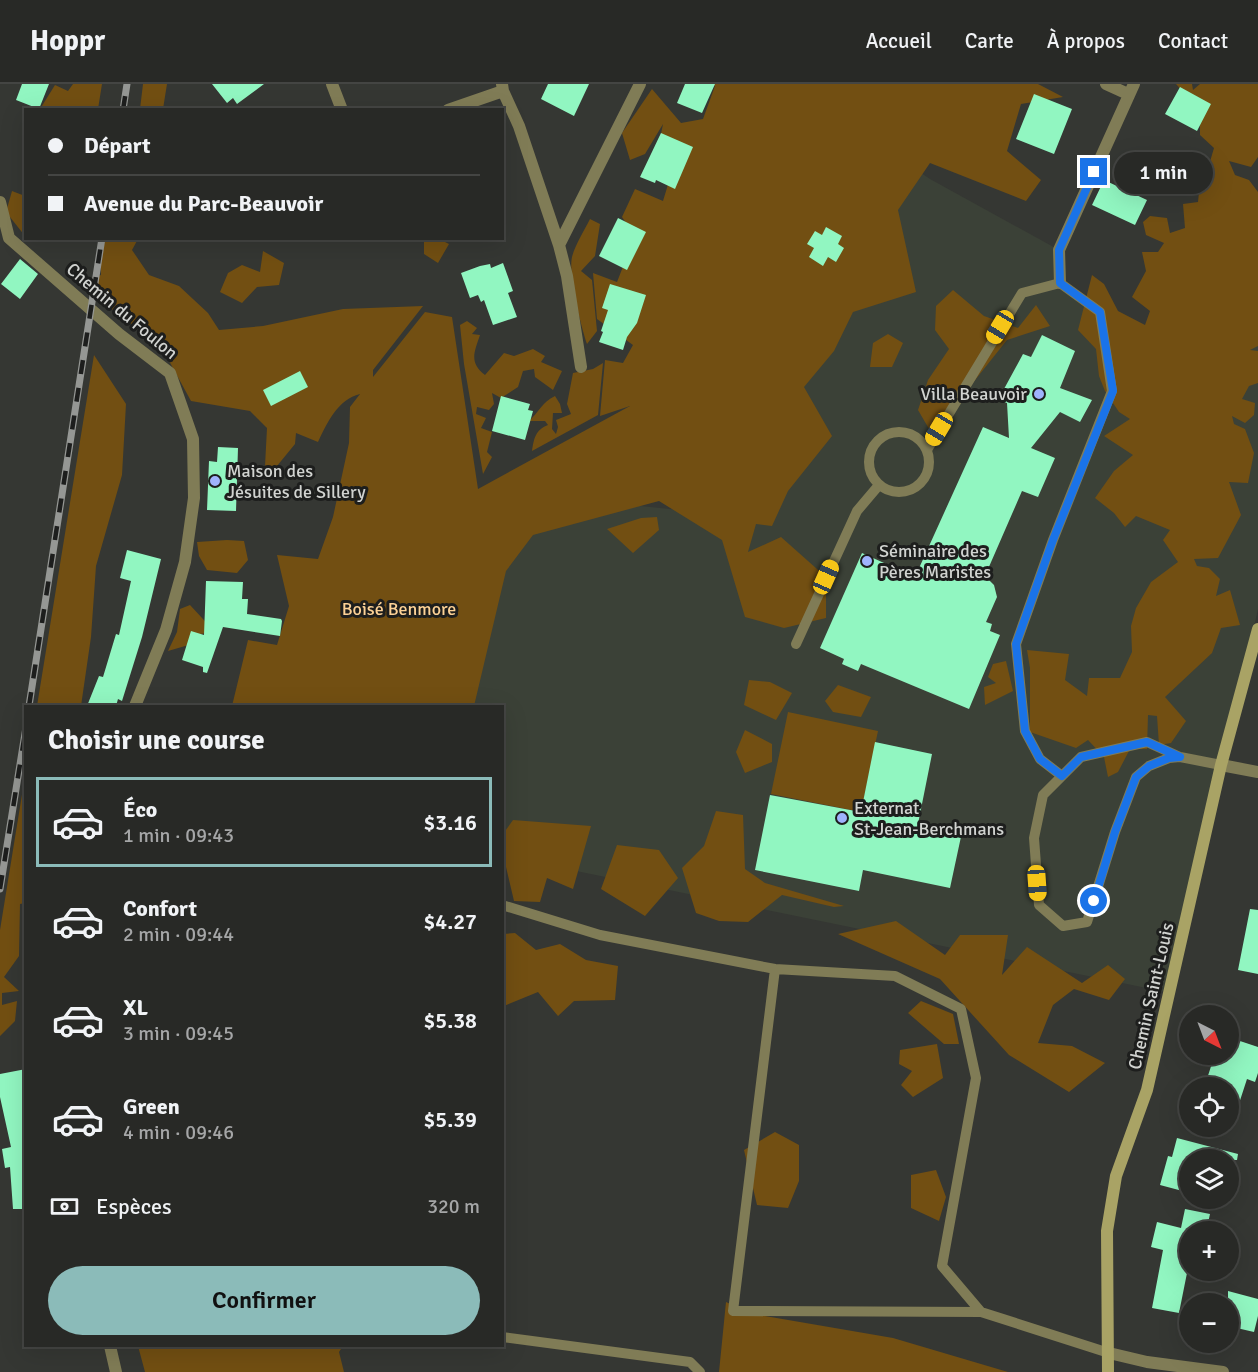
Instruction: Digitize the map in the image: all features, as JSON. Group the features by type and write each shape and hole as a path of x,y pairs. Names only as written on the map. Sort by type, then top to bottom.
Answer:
{"street":[{"path":"332,84 341,108"},
{"path":"559,245 640,84"},
{"path":"1060,283 1059,250 1131,89 1106,84"},
{"path":"453,108 503,87 519,126 559,245 567,276 581,366"},
{"name":"Chemin du Foulon","path":"0,202 9,238 119,334 170,373 193,439 194,498 185,562 166,630 135,705"},
{"name":"Chemin Saint-Louis","path":"1108,1372 1107,1231 1116,1176 1147,1090 1171,993 1221,765 1258,629"},
{"path":"1221,765 1258,772"},
{"path":"110,1347 116,1372"},
{"path":"1109,1353 1147,1362 1223,1372"}],"lane":[{"path":"927,450 1022,293 1060,283 1100,312 1113,391 1053,540 1016,644 1025,731 1040,759 1062,776"},
{"path":"895,433 904,433 921,442 927,450 929,459 929,470 924,479 908,491 888,490 879,485 873,478 870,468 872,450 878,442 895,433"},
{"path":"796,644 857,511 879,485"},
{"path":"1180,757 1169,758 1149,766 1136,777 1115,832 1087,922 1063,926 1039,905 1034,838 1043,795 1081,757 1147,742 1180,757 1221,765"},
{"path":"504,905 600,934 775,969 895,976 961,1009 976,1078 942,1266 981,1312"},
{"path":"775,969 733,1311 981,1312 1109,1353"},
{"path":"504,1337 690,1362 700,1372"}],"shaded area":[{"name":"Séminaire des Pères Maristes","path":"896,156 930,179 1059,250 1060,283 1158,338 1258,320 1258,609 1171,993 504,856 504,705 436,705 494,491 699,512"}],"green space":[{"path":"73,84 102,84 98,108 41,108 55,85 68,91"},
{"path":"143,84 167,84 163,108 140,108"},
{"name":"Boisé Benmore","path":"711,84 1038,84 1063,97 1021,104 1007,151 1041,180 1026,201 930,163 898,210 916,292 853,312 834,351 804,387 832,436 788,491 772,526 756,524 748,552 781,537 826,577 826,618 784,628 745,617 722,540 659,501 533,535 506,571 474,705 232,705 248,640 277,645 289,606 277,555 318,559 333,517 349,443 350,407 360,394 339,406 318,442 296,433 295,444 277,466 265,466 267,428 250,411 191,401 162,348 104,303 92,278 101,275 100,250 105,240 137,240 132,250 149,275 179,286 208,313 219,330 263,326 343,309 423,306 373,370 373,377 425,312 452,317 478,489 630,406 600,416 605,360 623,363 633,345 597,319 593,273 617,282 635,236 622,217 635,189 663,201 673,168 655,164 663,124 645,154 630,160 622,133 652,89 681,123 703,119 715,86"},
{"path":"1176,84 1192,84 1193,90 1200,84 1258,84 1258,157 1251,167 1229,161 1235,175 1249,180 1258,192 1258,346 1250,350 1258,351 1258,383 1249,386 1242,399 1255,403 1254,415 1245,423 1232,416 1234,424 1245,429 1254,453 1248,483 1229,482 1241,515 1218,558 1194,559 1197,566 1209,568 1220,579 1216,596 1230,590 1240,625 1221,628 1212,653 1165,697 1186,721 1171,743 1159,745 1157,716 1148,715 1147,749 1130,749 1118,772 1108,777 1104,757 1088,740 1076,748 1030,732 1030,668 1027,650 1069,654 1065,680 1087,696 1089,678 1120,678 1132,652 1131,626 1136,608 1151,582 1178,562 1163,540 1170,530 1136,516 1125,527 1114,513 1095,498 1114,471 1133,455 1104,436 1130,419 1119,412 1105,391 1099,376 1096,349 1078,330 1092,275 1104,284 1118,311 1145,325 1150,311 1132,297 1146,271 1142,252 1158,252 1164,243 1146,235 1143,222 1150,216 1167,218 1170,233 1185,228 1183,204 1198,202 1200,182 1209,165 1214,148 1200,135 1200,119"},
{"path":"12,191 24,196 24,235 6,212"},
{"path":"590,219 600,224 595,256 581,271 592,280 597,331 587,344 576,300 571,265 575,248"},
{"path":"424,240 441,240 449,244 438,263 424,254"},
{"path":"263,251 284,263 279,285 257,287 242,303 220,292 228,273 242,265 260,272"},
{"path":"953,290 984,316 1018,328 1036,305 1050,326 1007,340 932,434 918,410 928,380 949,349 935,330 936,306"},
{"path":"467,321 477,328 472,334 480,335 474,357 477,366 485,375 504,353 514,356 533,349 545,356 541,362 562,371 553,390 535,377 534,369 523,371 518,387 501,398 492,393 494,404 489,410 477,407 476,414 486,418 481,428 492,432 487,452 492,457 483,474 464,364 460,325"},
{"path":"888,334 903,343 892,367 870,367 873,343"},
{"path":"94,355 126,404 122,475 96,566 91,637 81,705 37,705"},
{"path":"603,363 598,415 532,451 538,432 548,425 545,421 529,421 544,404 555,396 562,413 553,413 552,429 556,434 558,427 556,420 571,414 567,404 573,373 593,369"},
{"path":"657,517 659,530 633,553 607,529 641,518"},
{"path":"244,541 248,560 237,573 207,570 199,556 197,542"},
{"path":"190,605 215,632 193,635 192,644 168,651 177,632 180,609"},
{"path":"1006,661 1013,691 985,705 984,687 996,683 988,677 993,664"},
{"path":"749,680 770,682 792,693 776,720 744,705"},
{"path":"838,685 871,697 861,717 833,712 825,701"},
{"path":"788,712 878,731 861,812 771,794"},
{"path":"745,730 772,744 772,762 745,773 736,752"},
{"path":"24,782 24,903 20,904 19,956 4,977 19,991 2,993 2,1005 17,1001 15,1021 0,1036 0,930"},
{"path":"716,811 743,815 745,869 765,883 844,906 834,907 782,895 748,922 719,921 696,913 682,868 704,846"},
{"path":"513,820 591,826 573,889 547,878 540,902 514,901 504,858 504,833"},
{"path":"617,845 659,850 678,878 645,916 601,889"},
{"path":"896,921 945,955 960,935 1008,935 1002,975 1027,947 1082,983 1108,965 1125,979 1109,1000 1074,989 1053,1005 1038,1043 1072,1046 1105,1063 1069,1092 1009,1055 940,979 838,934"},
{"path":"515,933 536,950 560,944 586,960 618,966 615,1000 574,1001 558,1016 538,992 504,1006 504,934"},
{"path":"921,1001 953,1014 959,1044 944,1044 908,1013"},
{"path":"937,1044 943,1078 913,1097 901,1085 912,1071 899,1064 900,1050"},
{"path":"775,1132 799,1145 799,1181 788,1208 757,1205 744,1150"},
{"path":"936,1170 946,1197 939,1221 911,1208 911,1175"},
{"path":"726,1302 753,1314 893,1338 1008,1372 719,1372"},
{"path":"138,1347 342,1347 339,1352 344,1372 145,1372"}],"building":[{"path":"22,84 49,84 39,108 16,100"},
{"path":"212,84 264,84 237,104 233,98 227,103"},
{"path":"548,84 589,84 574,116 541,99"},
{"path":"685,84 715,84 702,113 677,103"},
{"path":"1180,87 1211,104 1197,131 1165,114"},
{"path":"1034,94 1072,109 1054,154 1016,139"},
{"path":"661,133 693,147 675,189 656,180 655,183 640,177"},
{"path":"1104,180 1147,200 1135,225 1092,205"},
{"path":"618,218 646,232 627,270 599,256"},
{"path":"826,227 842,236 838,244 844,248 836,262 828,257 823,266 809,257 814,248 807,244 815,231 822,235"},
{"path":"20,259 38,274 20,299 1,284"},
{"path":"503,263 513,291 508,293 517,317 493,325 484,300 481,302 478,295 470,298 461,273 480,266 490,264 491,268"},
{"path":"610,284 646,295 637,323 627,337 623,350 599,342 608,310 602,308"},
{"path":"1042,335 1075,351 1060,388 1092,400 1080,422 1060,412 1031,448 1055,458 1038,497 1022,491 985,576 994,585 997,597 986,622 992,624 990,631 1000,635 969,709 861,664 858,671 842,664 844,659 820,648 862,553 915,577 983,427 1009,438 1007,403 998,400 1023,354 1031,357"},
{"path":"300,371 308,387 271,406 263,390"},
{"path":"501,396 530,404 528,410 533,411 525,440 492,431"},
{"path":"218,447 238,448 236,511 207,510 209,461 217,462"},
{"path":"127,550 161,559 142,637 122,701 118,699 116,705 87,705 99,676 103,677 116,634 119,635 131,581 120,578"},
{"path":"206,581 243,582 242,599 248,599 247,614 281,619 280,636 223,627 207,673 203,672 203,667 182,660 191,631 204,635"},
{"name":"Externat St-Jean-Berchmans","path":"875,742 932,754 918,824 962,832 950,888 863,870 859,891 755,870 770,795 861,812"},
{"path":"1250,909 1258,910 1258,974 1238,970"},
{"path":"1239,1041 1258,1047 1258,1073 1255,1082 1247,1079 1239,1104 1239,1077 1208,1077 1211,1065 1239,1065"},
{"path":"24,1069 24,1209 13,1209 10,1167 5,1168 2,1149 11,1147 0,1097 0,1074"},
{"path":"1177,1138 1219,1149 1179,1149 1179,1190 1160,1185 1168,1156 1172,1157"},
{"path":"1185,1209 1210,1214 1208,1221 1182,1221"},
{"path":"1157,1222 1179,1228 1179,1281 1185,1281 1183,1293 1179,1293 1179,1313 1152,1308 1163,1250 1151,1247"},
{"path":"1239,1294 1258,1299 1258,1316 1254,1332 1239,1329"}],"railway":[{"path":"123,108 127,84"},
{"path":"29,705 102,240"},
{"path":"0,889 24,739"}],"place":[{"name":"Villa Beauvoir","path":"1039,394"},
{"name":"Maison des Jésuites de Sillery","path":"215,481"},
{"name":"Séminaire des Pères Maristes","path":"867,561"},
{"name":"Externat St-Jean-Berchmans","path":"842,818"}],"route":[{"path":"1094,172 1059,250 1060,283 1100,312 1113,391 1053,540 1016,644 1025,731 1040,759 1062,776 1081,757 1147,742 1180,757 1169,758 1149,766 1136,777 1115,832 1094,901"}]}
